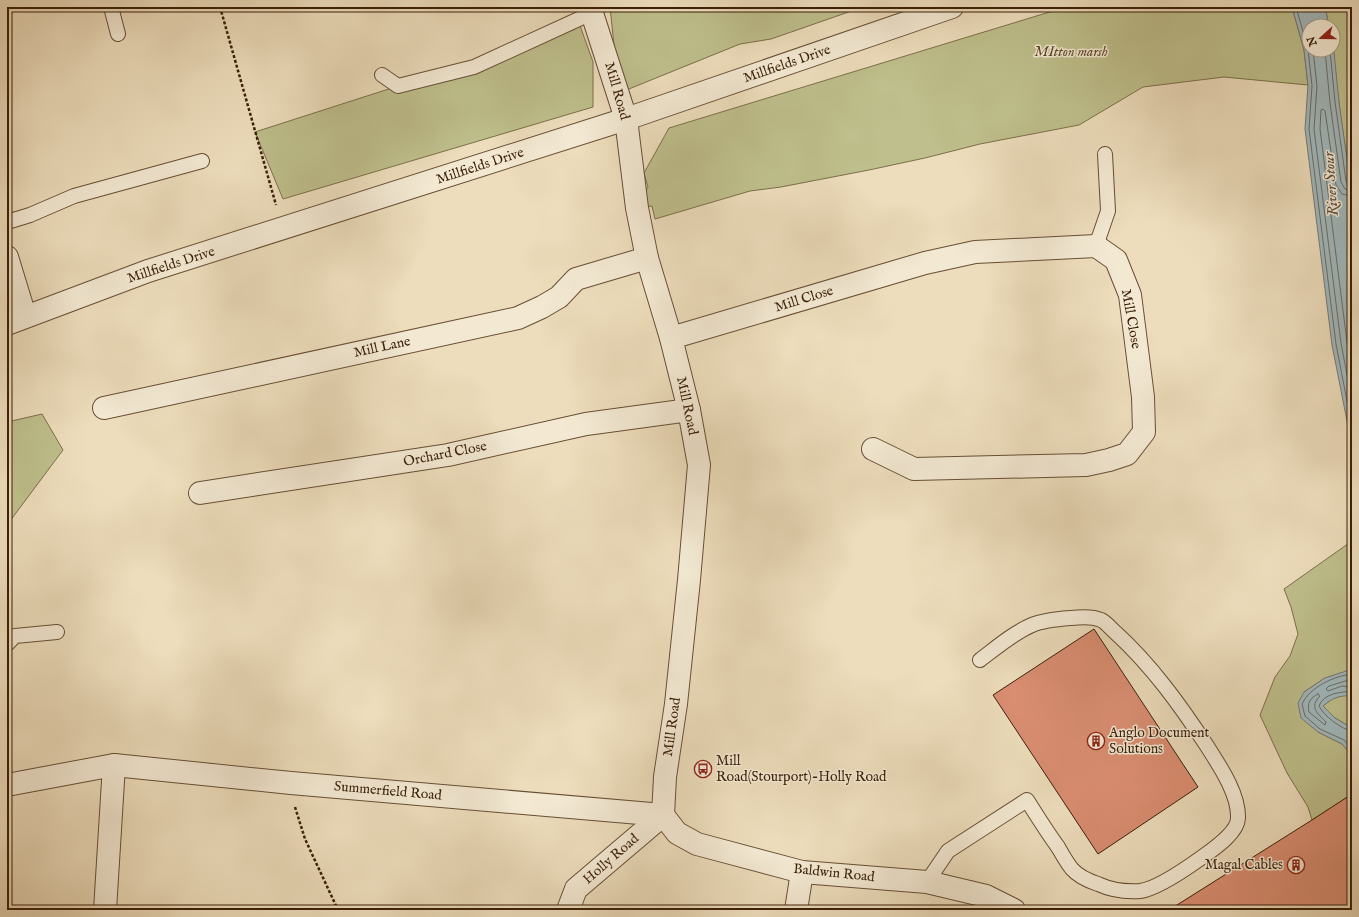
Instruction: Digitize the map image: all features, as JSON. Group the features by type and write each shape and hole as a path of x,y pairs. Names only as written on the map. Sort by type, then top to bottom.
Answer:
{"street":[{"name":"Millfields Drive","path":"16,320 148,271 626,119 952,7"},
{"name":"Mill Road","path":"591,10 626,119 637,208 647,258 671,338 689,410 699,465 676,704 665,777 663,815"},
{"name":"Mill Close","path":"671,338 925,263 976,252 1096,246 1116,260 1130,295 1144,397 1144,432 1127,454 1086,465 914,469 873,449"},
{"path":"7,257 16,320"},
{"name":"Mill Lane","path":"104,408 518,318 559,297 576,279 647,258"},
{"name":"Orchard Close","path":"200,494 448,455 586,424 689,410"},
{"path":"105,910 114,764"},
{"name":"Summerfield Road","path":"7,785 114,764 291,783 663,815"},
{"name":"Baldwin Road","path":"663,815 677,833 697,844 802,872 927,882 986,896 1014,910"},
{"name":"Holly Road","path":"568,910 576,889 663,815"},
{"path":"796,910 802,872"}],"lane":[{"path":"111,7 118,34"},
{"path":"382,75 398,86 474,67 591,10"},
{"path":"1096,246 1108,211 1105,154"},
{"path":"7,222 30,215 74,196 202,161"},
{"path":"927,882 948,851 1027,800 1073,870 1087,880 1123,891 1142,890 1163,882 1216,847 1232,832 1238,820 1238,806 1217,761 1172,693 1133,648 1101,620 1087,617 1056,619 1034,624 1019,631 980,660"},
{"path":"7,644 15,636 56,632"}],"path":[{"path":"220,7 283,229"},
{"path":"291,783 293,801 304,839 338,910"}],"green space":[{"path":"610,7 863,7 771,39 740,44 619,93"},
{"name":"MItton marsh","path":"1066,7 1292,7 1301,39 1301,58 1305,58 1308,85 1224,77 1143,87 1079,125 980,144 869,170 781,187 750,191 655,219 652,206 637,208 648,187 644,173 669,128"},
{"path":"1325,7 1352,7 1352,195 1335,68 1335,58 1341,58 1341,18 1327,18"},
{"path":"578,20 593,62 593,107 283,199 255,132 398,86 474,67"},
{"path":"42,414 63,450 7,525 7,422"},
{"path":"1352,541 1352,670 1325,678 1304,692 1318,732 1342,744 1352,755 1352,794 1312,820 1308,807 1287,773 1260,715 1275,677 1290,656 1298,634 1291,607 1284,589"},
{"path":"1344,695 1352,696 1352,728 1335,718 1323,706 1332,699"}],"water":[{"path":"1292,7 1325,7 1327,18 1301,18 1301,39"},
{"name":"River Stour","path":"1305,58 1335,58 1352,195 1352,441 1332,345 1305,129 1308,85"},
{"path":"1352,670 1352,696 1336,698 1323,706 1335,718 1352,728 1352,755 1342,744 1318,732 1301,718 1298,703 1304,692 1325,678"}],"building":[{"name":"Anglo Document Solutions","path":"1094,629 1198,787 1098,854 993,695"},
{"name":"Magal Cables","path":"1352,794 1352,910 1169,910 1312,820"}],"place":[{"name":"Anglo Document Solutions","path":"1096,741"},
{"name":"Mill Road(Stourport)-Holly Road","path":"703,769"},
{"name":"Magal Cables","path":"1296,865"}]}
